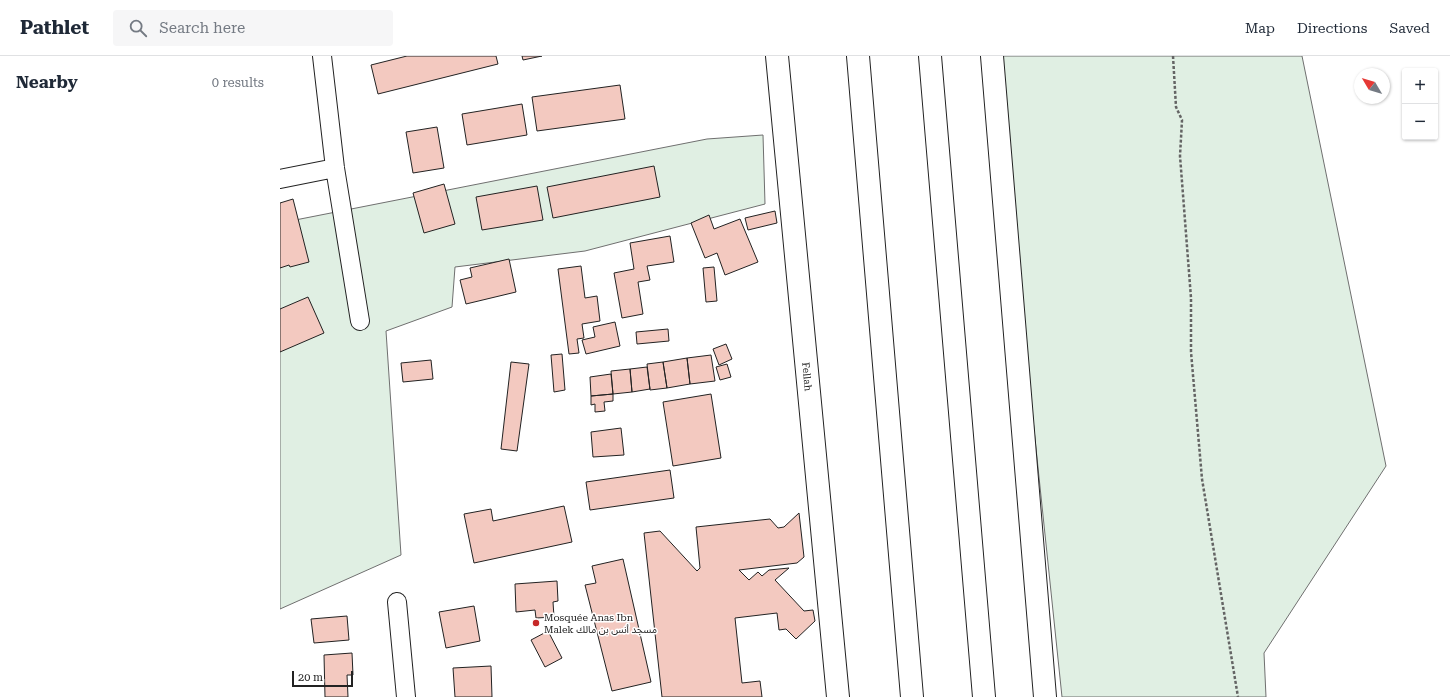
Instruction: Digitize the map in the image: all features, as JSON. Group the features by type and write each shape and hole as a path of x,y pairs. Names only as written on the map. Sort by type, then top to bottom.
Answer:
{"main road":[{"name":"Fellah","path":"777,56 838,697"},
{"path":"858,56 912,697"},
{"path":"930,56 984,697"},
{"path":"992,56 1045,697"}],"street":[{"path":"322,56 335,168 360,321"},
{"path":"280,179 335,168"},
{"path":"397,602 406,697"}],"path":[{"path":"1173,56 1176,108 1182,120 1180,156 1191,298 1191,352 1202,479 1238,697"}],"green space":[{"path":"995,56 1302,56 1386,466 1264,653 1266,697 1062,697"},
{"path":"763,135 765,204 585,251 455,267 452,307 386,331 401,555 280,609 280,223 707,139"}],"building":[{"path":"407,56 496,56 498,64 378,94 371,65"},
{"path":"522,56 542,56 523,60"},
{"path":"620,85 625,119 537,131 532,97"},
{"path":"522,104 527,135 467,145 462,114"},
{"path":"437,127 444,168 413,173 406,132"},
{"path":"654,166 660,197 553,218 547,187"},
{"path":"444,184 455,224 424,233 413,193"},
{"path":"537,186 543,220 482,230 476,197"},
{"path":"293,199 309,262 280,268 280,203"},
{"path":"775,211 777,223 748,230 745,218"},
{"path":"709,215 714,229 740,219 758,262 725,275 717,253 705,258 691,223"},
{"path":"670,236 674,262 647,266 650,280 638,282 643,314 622,318 614,273 634,269 630,243"},
{"path":"509,259 516,292 466,304 460,280 472,277 470,268"},
{"path":"581,266 585,298 597,296 600,321 582,324 584,338 577,339 579,353 569,354 558,269"},
{"path":"714,267 717,301 706,302 703,268"},
{"path":"308,297 324,333 280,352 280,309"},
{"path":"615,322 620,346 586,354 582,340 595,337 593,327"},
{"path":"668,329 669,341 637,344 636,332"},
{"path":"726,344 732,359 719,365 713,349"},
{"path":"562,354 565,390 554,392 551,355"},
{"path":"711,355 715,381 690,384 687,358"},
{"path":"687,358 690,384 667,388 663,362"},
{"path":"431,360 433,379 403,382 401,363"},
{"path":"511,362 529,364 517,451 501,449"},
{"path":"663,362 667,388 650,390 647,364"},
{"path":"727,364 731,377 720,380 716,367"},
{"path":"647,367 650,389 632,392 630,369"},
{"path":"630,369 632,392 613,394 611,371"},
{"path":"611,374 613,394 591,396 590,377"},
{"path":"613,394 613,401 604,402 605,411 595,412 595,404 591,405 591,396"},
{"path":"711,394 721,458 673,466 663,402"},
{"path":"621,428 624,455 593,457 591,432"},
{"path":"670,470 674,498 590,510 586,482"},
{"path":"564,506 572,542 474,563 464,514 491,509 493,521"},
{"path":"799,513 804,557 797,563 739,570 749,580 758,572 762,576 769,570 789,568 775,580 804,611 813,610 815,621 796,639 786,629 779,630 777,613 735,618 742,683 760,681 762,697 662,697 644,533 660,531 697,571 700,568 696,527 770,519 778,528 784,527"},
{"path":"623,559 651,682 612,691 585,585 596,583 592,566"},
{"path":"557,581 558,601 553,602 554,617 536,618 535,610 516,612 515,584"},
{"path":"474,606 480,641 446,648 439,612"},
{"path":"347,616 349,640 314,643 311,619"},
{"path":"548,631 562,658 545,667 531,640"},
{"path":"352,653 353,675 347,675 348,697 325,697 324,655"},
{"path":"491,666 492,697 455,697 453,668"}],"place":[{"name":"Mosquée Anas Ibn Malek مسجد أنس بن مالك","path":"536,623"}]}
